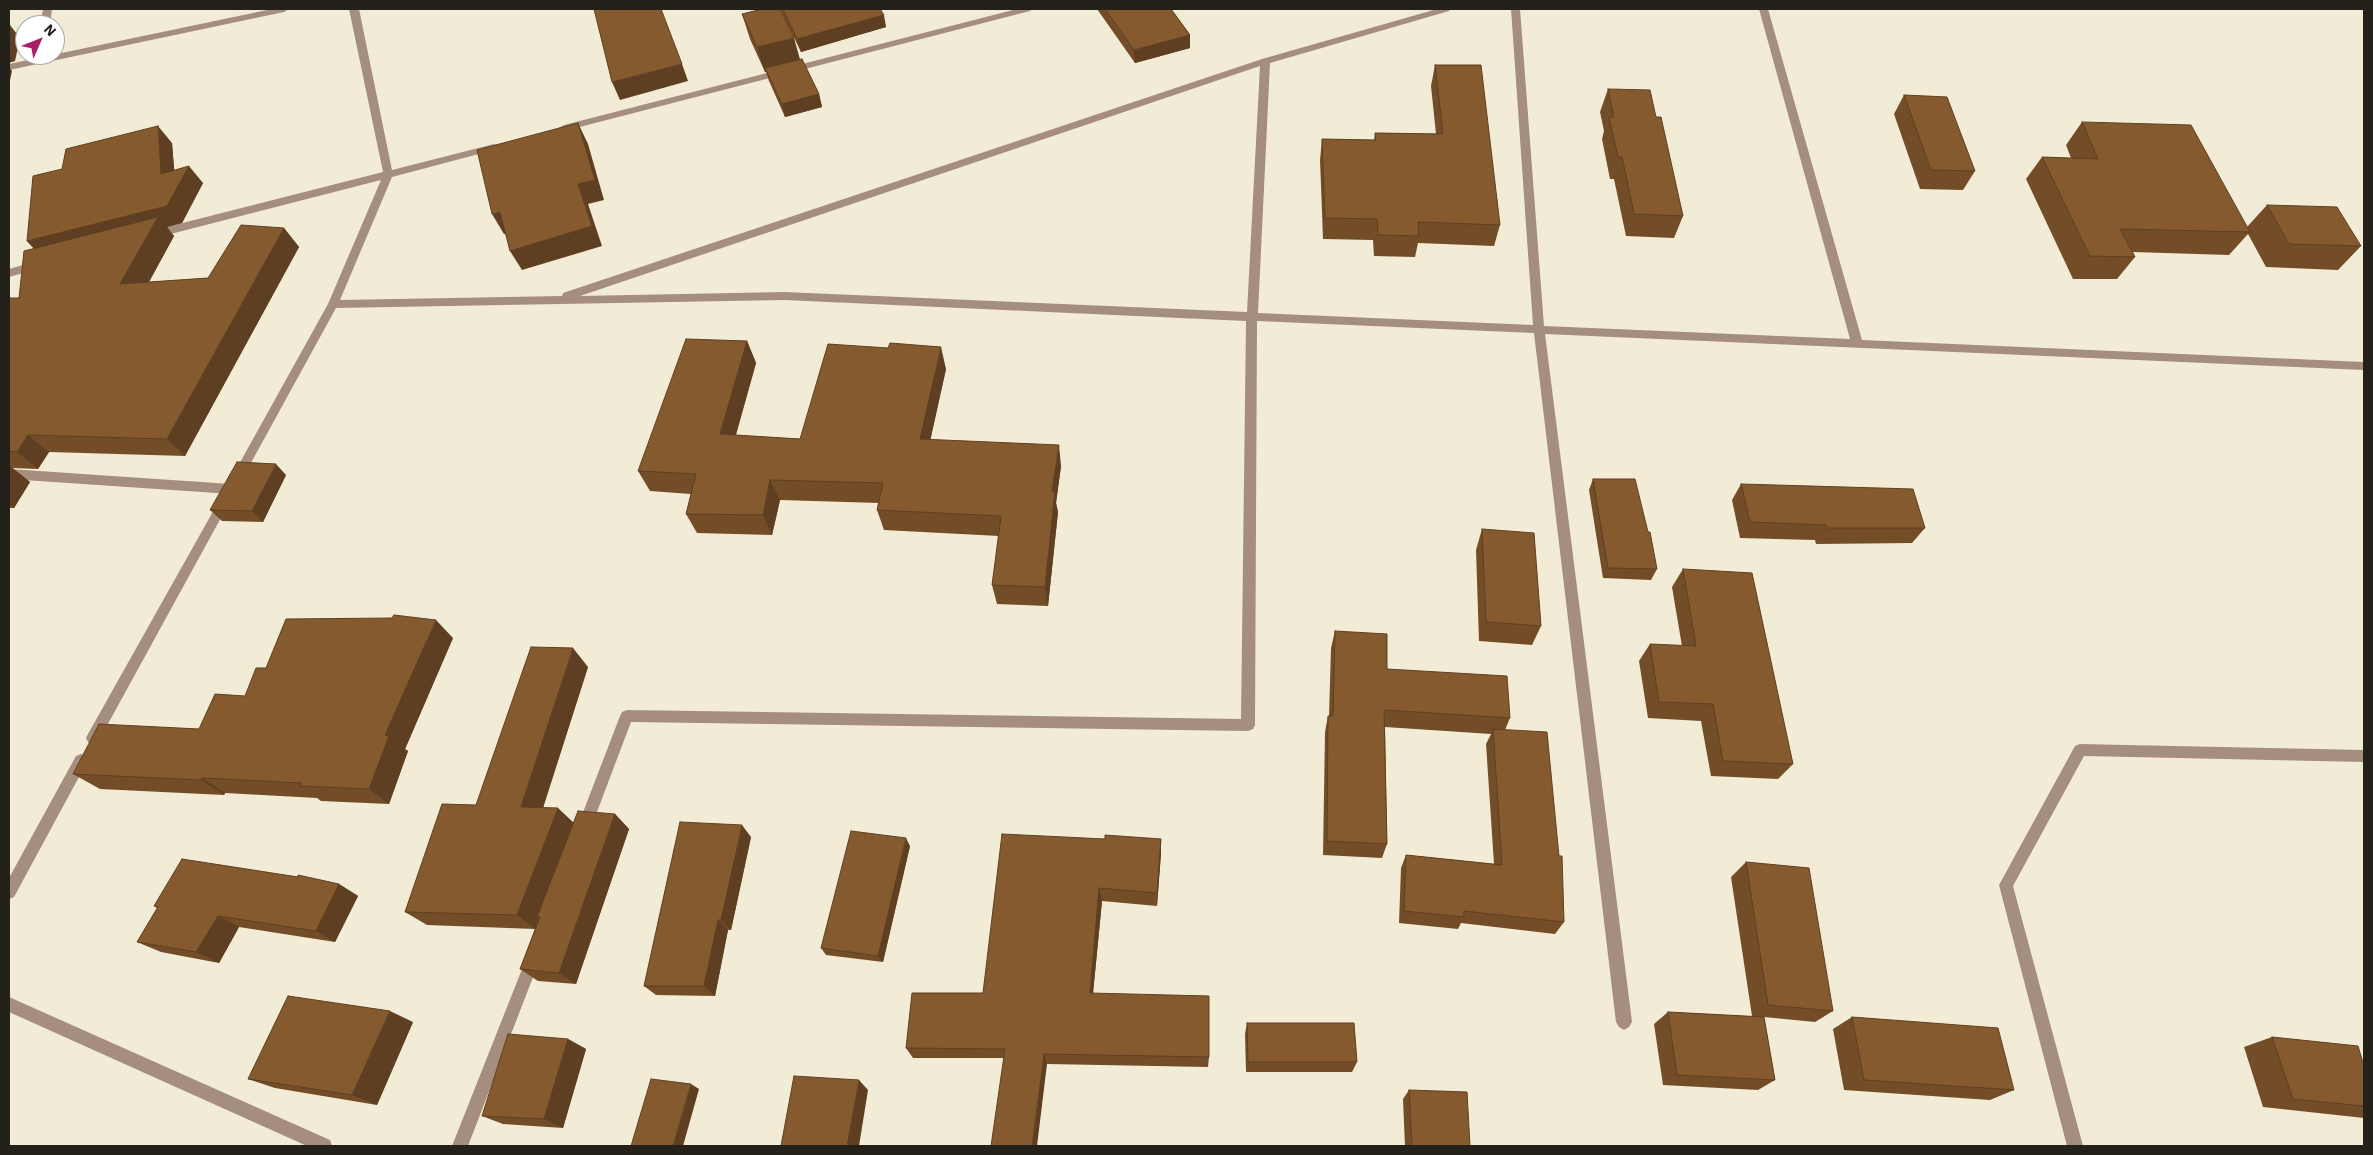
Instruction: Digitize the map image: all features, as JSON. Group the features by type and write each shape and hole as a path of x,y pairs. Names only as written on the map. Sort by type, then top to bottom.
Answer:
{"street":[{"path":"65,53 284,9"},
{"path":"9,892 333,304 388,174 354,9"},
{"path":"552,132 1026,9"},
{"path":"554,300 1265,61 1446,9"},
{"path":"1516,9 1539,330 1624,1022"},
{"path":"1764,9 1857,343"},
{"path":"578,844 627,716 1248,725 1252,316 1265,61"},
{"path":"145,237 504,144"},
{"path":"9,273 44,263"},
{"path":"333,304 784,296 2364,366"},
{"path":"9,474 231,489"},
{"path":"2076,1146 2006,885 2080,750 2364,756"},
{"path":"460,1146 538,945"},
{"path":"9,1004 324,1146"}],"building":[{"path":"594,9 661,9 682,64 612,82"},
{"path":"762,9 780,9 794,38 757,47 742,14"},
{"path":"783,9 880,9 884,15 797,39"},
{"path":"1105,9 1171,9 1190,35 1134,50"},
{"path":"802,59 819,94 782,104 765,68"},
{"path":"1435,65 1481,65 1500,225 1418,222 1419,236 1378,235 1377,219 1325,218 1322,139 1376,140 1375,133 1443,134"},
{"path":"1608,89 1650,90 1656,117 1661,117 1683,216 1634,214 1622,157 1618,157 1609,117 1614,117"},
{"path":"1904,95 1947,97 1975,171 1931,170"},
{"path":"2082,122 2191,125 2250,232 2120,229 2135,257 2090,256 2042,157 2098,159"},
{"path":"578,123 595,180 578,184 592,226 510,251 500,212 492,214 477,150"},
{"path":"158,126 161,174 189,166 167,206 27,241 33,176 62,169 66,149"},
{"path":"2267,205 2337,207 2361,246 2289,244"},
{"path":"158,217 120,284 208,278 241,225 284,228 167,439 28,435 17,452 9,451 9,298 19,298 24,251"},
{"path":"686,339 747,341 720,434 800,439 828,344 888,348 890,343 941,347 920,439 1059,445 1052,491 1055,491 1045,587 992,585 1001,516 877,510 883,483 770,480 763,515 686,514 696,474 638,471"},
{"path":"237,462 276,464 252,511 210,510"},
{"path":"1593,479 1635,479 1648,532 1650,532 1657,569 1608,568"},
{"path":"1741,484 1913,489 1925,528 1827,528 1826,525 1750,522"},
{"path":"1482,529 1534,533 1541,626 1486,622"},
{"path":"1683,569 1752,573 1793,764 1723,761 1713,704 1659,702 1650,644 1696,646"},
{"path":"394,615 436,620 385,735 389,736 369,789 300,786 301,783 73,774 99,724 199,729 215,694 245,696 256,668 266,668 286,619 392,618"},
{"path":"1335,631 1387,634 1387,669 1507,676 1510,718 1384,710 1387,844 1327,841 1328,716 1333,716"},
{"path":"531,647 573,648 521,807 558,808 517,915 405,912 442,804 476,805"},
{"path":"1493,729 1547,732 1559,856 1562,856 1564,922 1464,911 1464,917 1404,911 1406,855 1502,865"},
{"path":"578,811 615,814 559,973 520,969 540,917 537,917"},
{"path":"680,822 742,825 721,920 718,920 704,986 644,986"},
{"path":"851,831 906,838 878,956 821,948"},
{"path":"1002,834 1105,839 1105,835 1161,839 1157,893 1099,888 1090,993 1209,996 1209,1057 1044,1054 1032,1146 991,1146 1005,1049 906,1048 912,993 983,993"},
{"path":"182,859 298,877 298,875 339,884 316,931 218,916 196,952 137,942 158,907 154,906"},
{"path":"1746,862 1809,868 1833,1011 1768,1005"},
{"path":"288,996 390,1011 352,1095 248,1079"},
{"path":"1668,1012 1764,1017 1775,1080 1677,1075"},
{"path":"1852,1017 1998,1028 2014,1090 1864,1080"},
{"path":"1247,1023 1354,1023 1357,1062 1248,1062"},
{"path":"508,1034 568,1039 544,1119 482,1116"},
{"path":"2272,1037 2358,1046 2364,1066 2364,1106 2293,1099"},
{"path":"794,1076 859,1080 847,1146 781,1146"},
{"path":"651,1079 691,1084 673,1146 631,1146"},
{"path":"1409,1090 1467,1092 1470,1146 1412,1146"}]}
